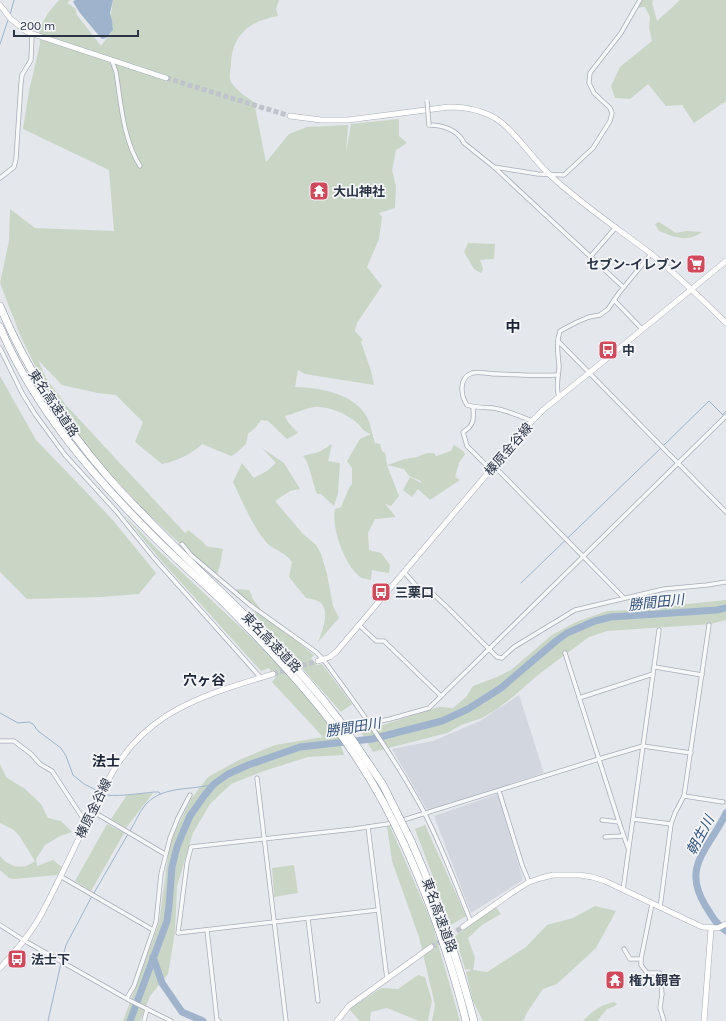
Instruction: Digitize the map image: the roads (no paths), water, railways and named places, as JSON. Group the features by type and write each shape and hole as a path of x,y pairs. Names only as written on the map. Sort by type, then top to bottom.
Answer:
{"highway":[{"name":"東名高速道路","path":"0,306 12,334 40,387 92,459 140,511 269,638 309,681 339,720 383,785 408,843 436,921 453,973 466,1021"},
{"name":"東名高速道路","path":"0,327 33,390 74,449 121,503 155,538 274,654 308,692 332,723 368,775 396,826 423,868 444,923 474,1021"}],"street":[{"path":"494,167 549,175 564,175 593,148 610,121 612,113 610,108 594,93 589,83 590,73 621,33 640,0"},
{"path":"0,5 9,17 32,35 166,78"},
{"path":"0,178 14,168 16,159 21,82 22,76 31,60 32,35"},
{"path":"112,61 116,72 129,143 140,166"},
{"path":"427,101 429,125 441,126 454,132 462,139 464,143 494,167 623,287"},
{"path":"290,116 321,120 348,120 449,107 474,109 487,113 500,121 549,175 671,270 726,324"},
{"path":"591,256 616,227"},
{"path":"559,397 557,352 559,335 564,328 589,317 600,315 608,309 623,287 651,254"},
{"name":"榛原金谷線","path":"320,660 330,657 337,651 532,421 589,372 726,261"},
{"path":"614,300 642,329"},
{"path":"558,341 726,512"},
{"path":"0,348 35,414 65,455 116,511 154,558 261,678"},
{"path":"532,421 510,412 494,408 474,407 467,405 464,399 462,385 466,378 473,373 537,376 558,375"},
{"path":"474,407 473,423 463,432 467,446 492,467 624,598"},
{"path":"370,723 429,708 726,416"},
{"path":"182,544 191,555 250,605 316,652 320,660 370,723 384,744 424,813 441,848 471,922"},
{"path":"404,572 419,589 431,592 497,658 502,658 514,647 575,610 664,589 726,582"},
{"path":"359,625 376,642 384,641 441,696"},
{"path":"660,908 671,824 684,796 709,625"},
{"path":"623,890 659,630"},
{"path":"565,653 618,822 628,849"},
{"path":"655,667 702,675"},
{"name":"榛原金谷線","path":"0,968 25,941 42,914 109,776 127,750 166,716 203,697 273,674"},
{"path":"579,698 653,674"},
{"path":"0,741 14,741 40,764 52,771 86,823"},
{"path":"378,910 178,933 187,863 191,847 390,824 644,746 691,753"},
{"path":"258,778 286,1021"},
{"path":"499,791 522,865 529,882"},
{"path":"128,999 154,930 159,907 161,874 165,854 178,818 190,795"},
{"path":"684,796 724,802"},
{"path":"92,811 165,854"},
{"path":"633,819 671,824"},
{"path":"602,820 618,822"},
{"path":"368,827 387,979"},
{"path":"605,837 623,836"},
{"path":"463,927 529,882 553,875 580,875 605,881 696,925 711,929 718,928 725,924"},
{"path":"60,876 154,930"},
{"path":"652,904 641,965 647,973 660,972 662,994 660,1008 664,1021"},
{"path":"308,918 318,1001"},
{"path":"0,925 25,941 128,999 171,1021"},
{"path":"704,1021 711,929"},
{"path":"207,930 217,1020 219,1021"},
{"path":"337,1021 349,1006 431,948"},
{"path":"624,949 630,959 641,959"},
{"path":"144,1021 146,1009"}],"water":[{"path":"75,0 113,0 110,13 113,30 106,38 102,39 80,13 73,2"}],"waterway":[{"path":"10,15 14,0"},
{"path":"0,44 8,20"},
{"path":"663,446 709,401 724,416"},
{"path":"723,414 726,411"},
{"path":"521,583 661,448"},
{"name":"勝間田川","path":"130,1021 167,921 172,867 177,847 190,816 214,784 228,774 248,765 300,747 372,739 442,721 468,709 501,688 567,633 595,621 611,617 717,610 726,608"},
{"path":"0,713 18,723 29,722 33,724 38,731 61,748 66,756 73,775 84,784 100,792"},
{"path":"130,831 139,814 146,804 153,798 169,791 214,784"},
{"path":"103,794 120,795 155,792 159,792 160,794"},
{"name":"朝生川","path":"726,813 700,857 696,879 698,891 705,905 716,922 726,931"},
{"path":"94,893 128,834"},
{"path":"62,960 66,945 92,896"},
{"path":"153,957 162,983 182,1012 203,1021"},
{"path":"48,1021 61,963"}],"tunnel":[{"path":"166,78 290,116"},
{"path":"273,674 318,661"},
{"path":"431,947 463,927"}],"place":[{"name":"大山神社","path":"319,191"},
{"name":"セブン-イレブン","path":"696,264"},
{"name":"中","path":"608,350"},
{"name":"三栗口","path":"381,592"},
{"name":"法士下","path":"17,959"},
{"name":"権九観音","path":"615,980"}],"district":[{"name":"中","path":"513,327"},
{"name":"穴ヶ谷","path":"204,680"},
{"name":"法士","path":"106,761"}]}
